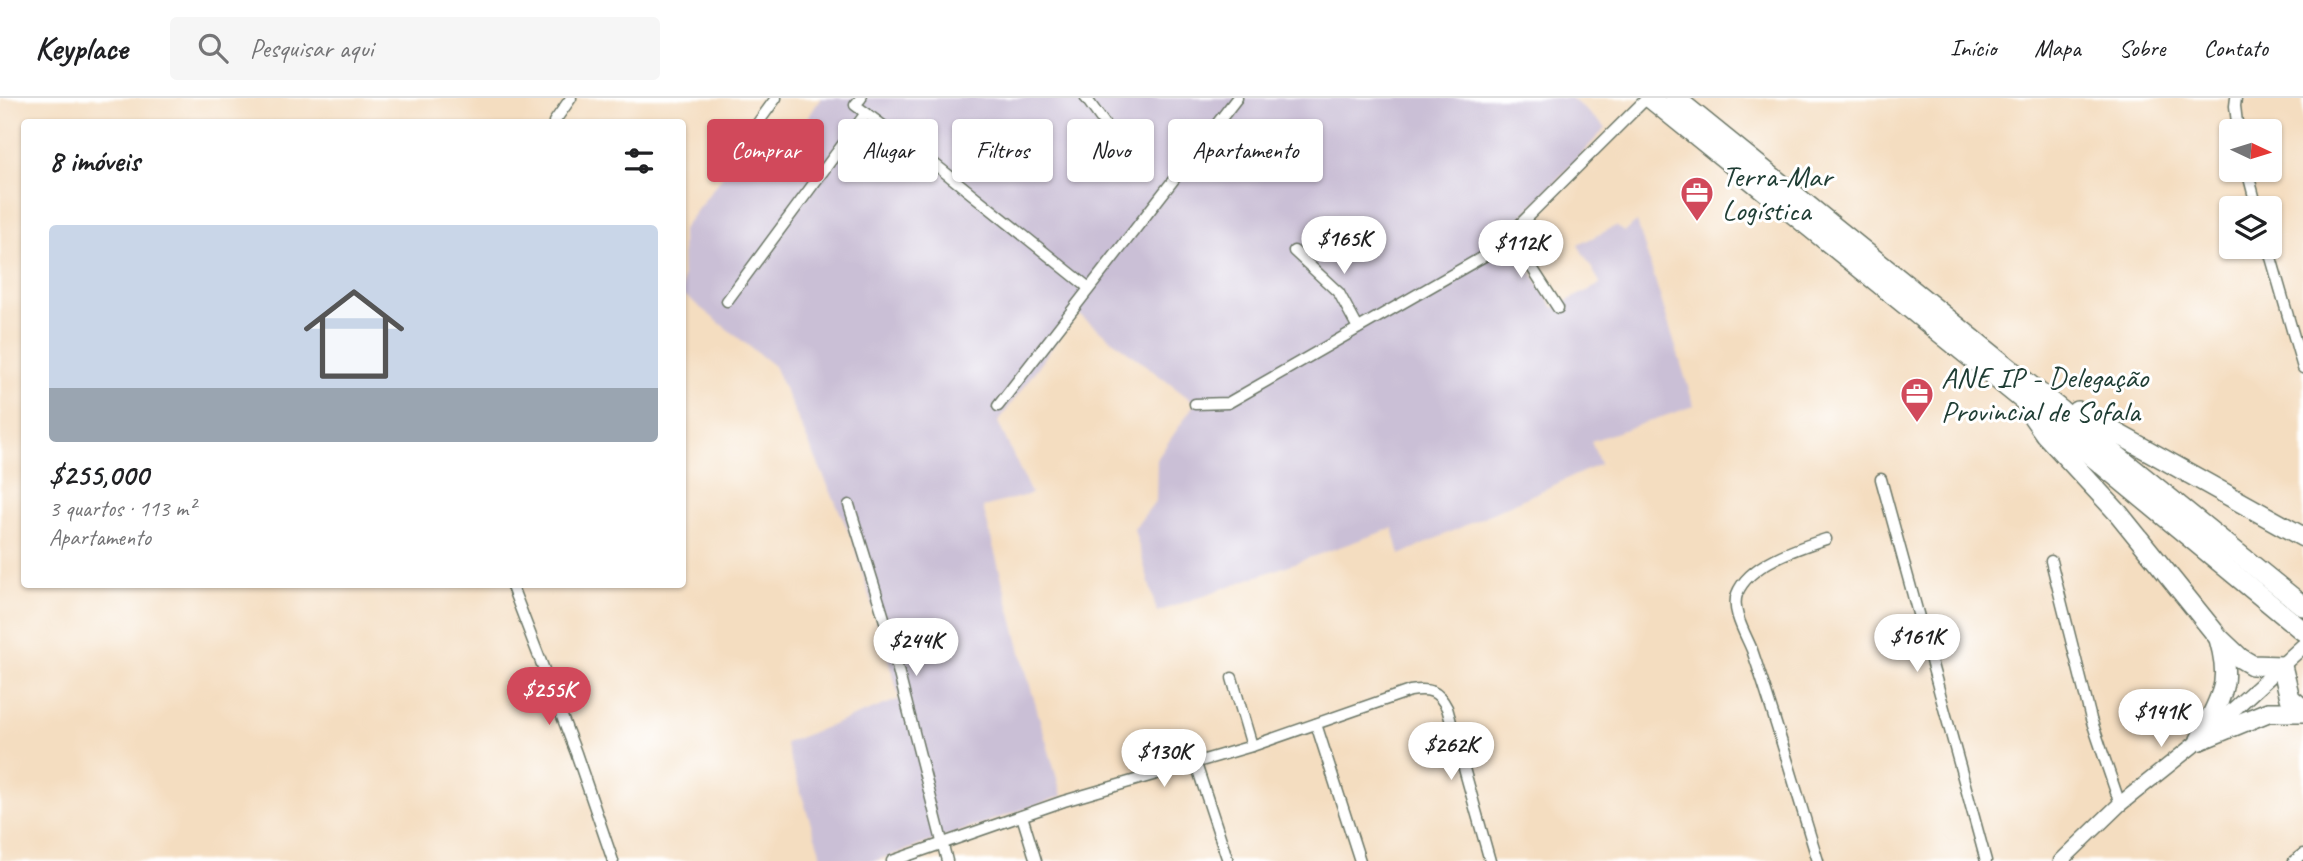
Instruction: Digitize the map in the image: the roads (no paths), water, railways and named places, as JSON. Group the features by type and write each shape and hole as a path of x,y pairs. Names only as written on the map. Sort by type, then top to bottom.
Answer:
{"highway":[{"path":"1648,98 2303,631"},
{"path":"1675,98 2303,606"},
{"path":"2047,397 2091,417 2303,537"},
{"path":"2022,401 2045,434 2119,514 2219,638 2252,665 2283,664 2290,698 2303,711"},
{"path":"2200,740 2225,683 2226,664 2219,638"},
{"path":"2200,740 2268,712 2303,711"}],"main road":[{"path":"2061,861 2120,804 2200,740 2303,646"}],"street":[{"path":"556,119 571,98"},
{"path":"761,119 776,98"},
{"path":"861,98 855,105 932,162 1089,288"},
{"path":"1086,98 1101,119"},
{"path":"998,406 1237,98"},
{"path":"1195,404 1228,404 1493,251 1648,98"},
{"path":"2236,98 2237,119"},
{"path":"727,301 866,113"},
{"path":"1511,235 1558,308"},
{"path":"1294,251 1339,293 1358,328"},
{"path":"2271,259 2303,368"},
{"path":"1881,479 1986,861"},
{"path":"849,505 888,631 947,861"},
{"path":"1818,861 1772,709 1738,613 1736,597 1743,583 1756,569 1826,539"},
{"path":"2051,561 2091,719 2120,804"},
{"path":"513,588 576,753 613,861"},
{"path":"1233,678 1252,746"},
{"path":"892,861 1064,801 1196,764 1410,691 1433,690 1447,708 1490,861"},
{"path":"1316,724 1360,861"},
{"path":"1196,764 1227,861"},
{"path":"1022,816 1036,861"},
{"path":"2294,861 2303,854"}],"place":[{"name":"Terra-Mar Logística","path":"1697,223"},
{"name":"ANE IP - Delegação Provincial de Sofala","path":"1917,424"}]}
